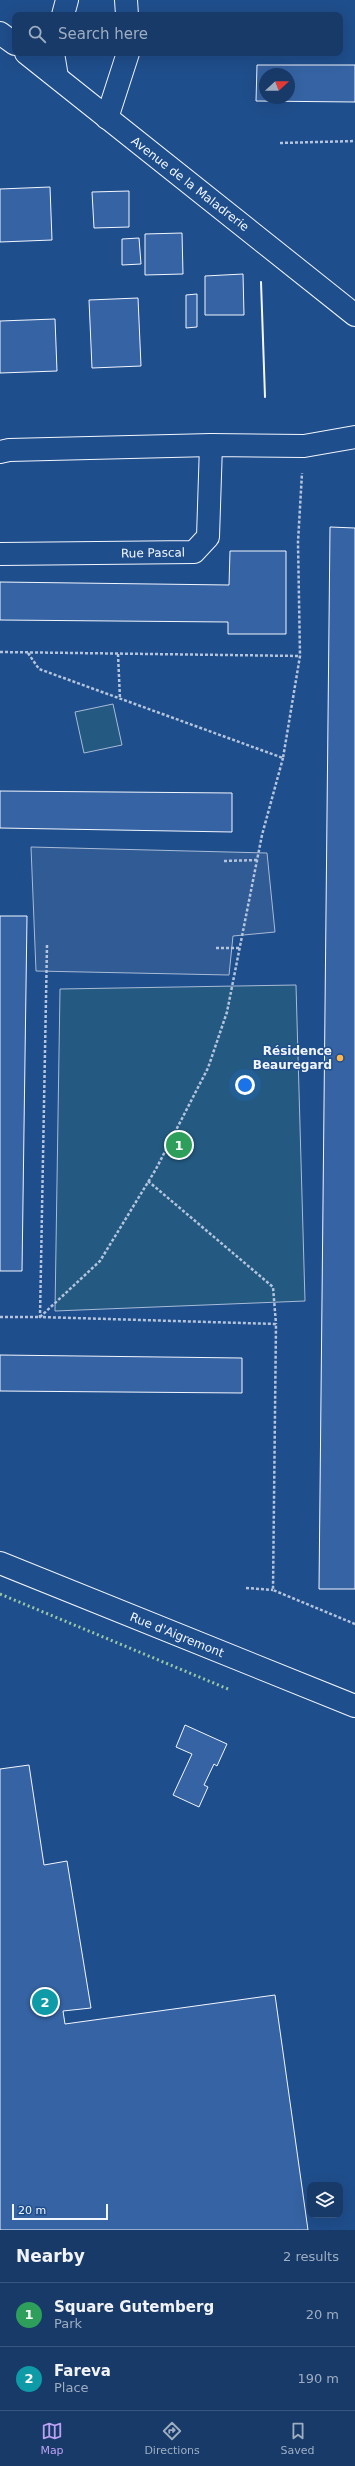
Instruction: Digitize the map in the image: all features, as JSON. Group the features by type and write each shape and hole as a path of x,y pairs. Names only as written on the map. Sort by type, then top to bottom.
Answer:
{"street":[{"path":"64,12 67,0"},
{"path":"126,0 127,12"},
{"path":"0,33 12,42"},
{"name":"Avenue de la Maladrerie","path":"30,56 355,315"},
{"path":"54,56 57,77"},
{"path":"107,118 127,56"},
{"path":"0,452 9,450 211,446 304,446 355,437"},
{"name":"Rue Pascal","path":"0,554 194,552 208,537 211,446"},
{"name":"Rue d'Aigremont","path":"0,1563 355,1706"}],"path":[{"path":"280,142 355,141"},
{"path":"40,1317 100,1261 148,1181 208,1068 227,1012 257,860 283,758 300,656 298,542 304,446"},
{"path":"0,652 300,656"},
{"path":"28,653 39,669 283,758"},
{"path":"118,654 120,699"},
{"path":"224,861 257,860"},
{"path":"40,1317 47,945"},
{"path":"216,948 239,948"},
{"path":"148,1181 273,1287 276,1324 273,1590"},
{"path":"0,1317 276,1324"},
{"path":"246,1588 273,1590 355,1624"}],"shaded area":[{"path":"113,704 122,745 84,753 75,712"},
{"path":"31,847 267,853 275,932 233,936 229,975 36,971"},
{"path":"296,985 305,1301 55,1311 60,989"}],"building":[{"path":"257,65 355,65 355,102 295,101 295,68 259,68 259,101 256,101"},
{"path":"50,187 52,240 0,242 0,189"},
{"path":"129,191 129,227 94,228 92,192"},
{"path":"182,233 183,274 145,275 145,234"},
{"path":"139,238 141,264 122,265 122,239"},
{"path":"243,274 244,315 205,315 205,276"},
{"path":"197,294 197,327 186,328 186,295"},
{"path":"138,298 141,366 92,368 89,300"},
{"path":"55,319 57,371 0,373 0,321"},
{"name":"Résidence Beauregard","path":"330,527 355,528 355,1589 319,1589"},
{"path":"230,551 286,551 286,634 228,634 228,622 0,620 0,582 229,585"},
{"path":"0,791 232,793 232,832 0,828"},
{"path":"0,916 27,916 22,1271 0,1271"},
{"path":"0,1355 242,1358 242,1393 0,1391"},
{"path":"185,1725 227,1744 217,1766 214,1764 204,1785 208,1787 199,1807 173,1795 192,1754 176,1747"},
{"path":"29,1765 44,1865 67,1861 91,2008 63,2011 65,2024 275,1995 308,2230 0,2230 0,1769"}],"hedge":[{"path":"0,1594 228,1689"}],"wall":[{"path":"261,282 265,397"}],"place":[{"name":"Résidence Beauregard","path":"340,1058"},
{"name":"Square Gutemberg","path":"179,1145"},
{"name":"Fareva","path":"45,2002"}]}
